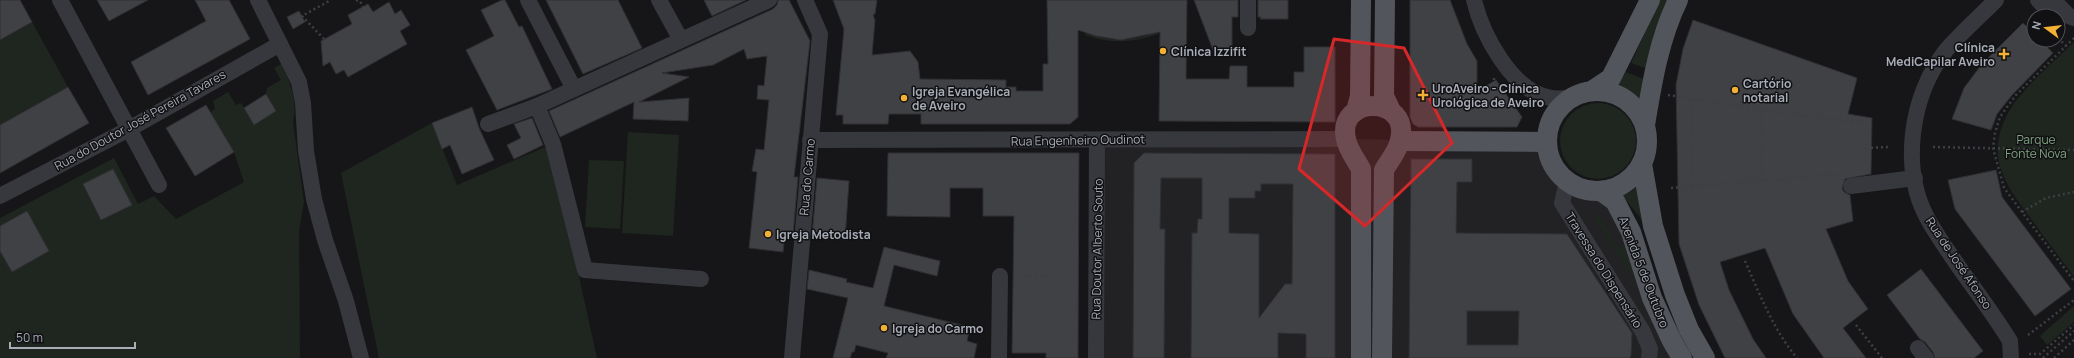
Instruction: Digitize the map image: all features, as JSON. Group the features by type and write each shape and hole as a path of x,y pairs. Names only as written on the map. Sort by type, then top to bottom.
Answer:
{"main road":[{"path":"1360,358 1361,170 1349,146 1347,124 1356,111 1360,96 1361,0"},
{"path":"1382,358 1384,170 1397,147 1400,125 1384,96 1385,0"},
{"path":"1593,90 1610,92 1625,99 1638,110 1645,125 1647,139 1646,152 1642,164 1626,181 1617,187 1601,191 1589,191 1567,182 1556,171 1549,157 1546,142 1549,125 1557,110 1569,98 1593,90 1611,78 1650,0"},
{"path":"1645,125 1653,76 1669,19 1678,0"},
{"path":"1356,111 1364,106 1373,105 1383,107 1391,111"},
{"path":"1349,146 1359,158 1368,161 1381,160 1397,147 1546,142"},
{"name":"Avenida 5 de Outubro","path":"1642,164 1653,226 1675,295 1689,330 1705,358"},
{"name":"Avenida 5 de Outubro","path":"1601,191 1615,201 1631,232 1652,298 1672,341 1682,358"}],"street":[{"path":"60,0 159,186"},
{"path":"258,0 295,72 301,92 306,150 314,199 325,240 346,301 361,358"},
{"path":"528,0 574,89"},
{"path":"659,0 681,40"},
{"path":"488,124 537,106 768,0"},
{"name":"Rua do Carmo","path":"792,358 820,34 805,0"},
{"path":"1248,0 1248,28"},
{"path":"1474,0 1490,43 1512,74 1531,89 1550,98 1569,98"},
{"name":"Rua de José Afonso","path":"1996,0 1947,50 1926,84 1914,118 1912,147 1917,193 1929,222 2010,341 2011,358"},
{"path":"2038,0 2046,8"},
{"path":"2053,0 2061,8"},
{"path":"2066,13 2069,16 2066,28"},
{"name":"Rua do Doutor José Pereira Tavares","path":"0,196 129,129 280,44"},
{"path":"537,106 553,144 586,270 701,279"},
{"name":"Rua Engenheiro Oudinot","path":"810,140 1098,140 1349,146"},
{"name":"Rua Doutor Alberto Souto","path":"1096,358 1098,140"},
{"path":"1847,180 1915,178"},
{"name":"Travessa do Dispensário","path":"1567,182 1562,203 1643,332 1650,349 1649,358"},
{"path":"999,358 1000,276"}],"path":[{"path":"324,39 302,16 331,0"},
{"path":"356,0 360,1 363,7"},
{"path":"2064,48 2016,95 2007,107 2000,117 1995,133 1993,148 2004,188 2074,281"},
{"path":"1494,81 1520,118 1515,127"},
{"path":"1668,95 1762,110 1866,123 1866,172"},
{"path":"1692,99 1693,186"},
{"path":"1762,110 1762,180"},
{"path":"1693,145 1719,145"},
{"path":"1866,148 1888,147"},
{"path":"1933,147 2074,150"},
{"path":"1671,188 1762,180 1847,180"},
{"path":"2022,212 2046,198 2074,192"},
{"path":"1745,261 1766,309 1783,340 1797,358"},
{"path":"1000,276 1047,276"},
{"path":"2028,335 2074,300"},
{"path":"1856,325 1882,358"},
{"path":"2029,354 2040,354 2074,325"},
{"path":"2040,354 2043,358 2074,331"},
{"path":"2054,358 2074,340"}],"highlighted area":[{"path":"1334,39 1404,48 1452,143 1365,226 1299,169"}],"shaded area":[{"path":"1345,139 1546,142 1549,157 1556,171 1567,182 1589,191 1601,191 1682,358 1096,358 1097,140"}],"green space":[{"path":"1660,0 1670,0 1648,69 1631,63"},
{"path":"32,22 68,87 0,125 0,40"},
{"path":"1157,32 1158,34 1131,41 1103,40 1085,35 1086,33 1113,39 1122,39 1139,37"},
{"name":"Parque Fonte Nova","path":"2074,42 2074,277 2023,209 2006,182 1998,155 1998,141 2002,125 2017,100 2032,82"},
{"path":"281,64 290,85 294,100 293,122 304,202 299,231 300,358 0,358 0,218 114,158 138,204 154,196 176,219 244,182 234,152 210,113 215,109 213,101 228,92 236,105 241,103 254,124 276,111 266,94 267,88 281,80 274,68"},
{"path":"1626,72 1646,80 1641,100 1631,93 1615,87"},
{"path":"1590,103 1606,103 1619,109 1630,120 1636,133 1634,156 1619,173 1606,179 1590,179 1577,173 1562,156 1560,149 1560,133 1566,120 1583,105"},
{"path":"432,123 457,185 550,145 597,358 379,358 341,173"},
{"path":"628,132 679,135 673,236 622,233"},
{"path":"589,160 624,161 620,229 585,227"},
{"path":"1641,183 1642,220 1621,194 1632,191"},
{"path":"1599,215 1618,247 1624,244 1638,284 1594,218"},
{"path":"2074,306 2074,322 2047,345 2040,336"}],"building":[{"path":"0,0 20,0 32,22 0,40"},
{"path":"97,0 148,0 109,21"},
{"path":"195,0 229,0 250,39 148,95 131,62 206,21"},
{"path":"505,0 519,27 522,26 552,89 497,110 466,50 494,36 481,10"},
{"path":"546,0 618,0 642,48 583,74"},
{"path":"704,0 746,0 712,16"},
{"path":"778,0 789,0 810,41 794,177 798,177 793,235 785,235 783,252 749,248 757,172 752,171 756,149 764,150 769,100 757,99 758,85 764,86 767,56 747,59 744,49 713,65 662,73 689,77 639,102 689,98 688,121 633,119 634,102 560,137 549,111 773,9 777,5"},
{"path":"833,0 877,0 875,14 873,15 875,20 872,55 910,51 918,62 920,79 1006,80 1006,87 1016,87 1016,91 1043,91 1043,64 1048,64 1047,0 1187,0 1186,79 1229,79 1230,66 1247,66 1247,87 1294,87 1294,72 1304,72 1304,47 1335,47 1335,122 1159,121 1160,32 1121,40 1096,36 1078,30 1078,117 1070,124 921,124 921,114 889,114 888,124 843,124 843,115 836,115 844,29"},
{"path":"1194,0 1238,0 1238,17 1232,17 1232,50 1213,50"},
{"path":"1258,0 1288,0 1288,19 1260,19 1261,17 1258,17"},
{"path":"1410,0 1450,0 1467,44 1477,61 1477,91 1496,80 1522,117 1517,127 1418,127 1413,124 1410,117"},
{"path":"389,2 395,14 401,10 410,25 400,31 407,44 348,77 344,70 336,74 330,62 323,66 321,41 352,24 348,15 368,4 373,12"},
{"path":"299,11 305,22 293,29 287,17"},
{"path":"1693,20 1857,78 1848,114 1872,118 1871,174 1845,179 1842,188 1844,192 1850,195 1853,221 1826,229 1848,281 1868,309 1843,328 1866,358 1824,358 1793,314 1765,248 1720,262 1729,290 1753,339 1766,358 1725,358 1699,305 1679,244 1676,85 1683,49"},
{"path":"2023,23 2026,26 2026,48 2048,48 2053,53 2012,95 1997,114 1991,130 1952,119 1964,88 1982,64"},
{"path":"68,87 89,123 0,173 0,125"},
{"path":"266,94 276,111 254,125 244,108"},
{"path":"206,105 234,152 195,176 166,128"},
{"path":"472,107 479,128 494,160 462,174 450,145 442,149 432,123"},
{"path":"532,118 543,145 514,159 507,145 521,138 514,124"},
{"path":"888,153 1079,153 1078,358 1046,358 1046,353 1012,353 1014,216 983,216 983,188 950,188 950,217 887,216"},
{"path":"1144,153 1335,154 1335,358 1306,358 1306,334 1278,333 1278,358 1191,358 1192,233 1197,233 1198,219 1202,219 1202,178 1161,178 1160,229 1165,229 1164,358 1133,358 1134,163","holes":["1261,184 1293,184 1292,284 1285,284 1259,318 1259,234 1229,233 1229,198 1255,198 1255,191 1261,191"]},
{"path":"1411,159 1472,159 1472,182 1457,182 1456,233 1567,234 1632,333 1631,356 1629,358 1409,358","holes":["1467,311 1519,311 1518,345 1467,345"]},
{"path":"113,169 132,205 101,220 83,184"},
{"path":"1996,170 2002,197 2071,289 2035,316 1955,209 1948,180"},
{"path":"817,178 849,181 845,239 812,237"},
{"path":"27,211 49,251 12,272 0,251 0,226"},
{"path":"884,247 940,261 937,276 894,265 884,306 970,327 967,341 977,344 974,358 886,358 888,353 856,345 850,358 833,358 848,298 807,289 809,270 847,279 846,282 873,288"},
{"path":"1921,269 1983,351 1974,358 1935,358 1933,352 1925,342 1920,339 1887,295"}],"place":[{"name":"Clínica Izzifit","path":"1163,51"},
{"name":"Clínica MediCapilar Aveiro","path":"2004,54"},
{"name":"Cartório notarial","path":"1735,90"},
{"name":"UroAveiro - Clínica Urológica de Aveiro","path":"1423,95"},
{"name":"Igreja Evangélica de Aveiro","path":"904,98"},
{"name":"Igreja Metodista","path":"768,234"},
{"name":"Igreja do Carmo","path":"884,328"}]}
